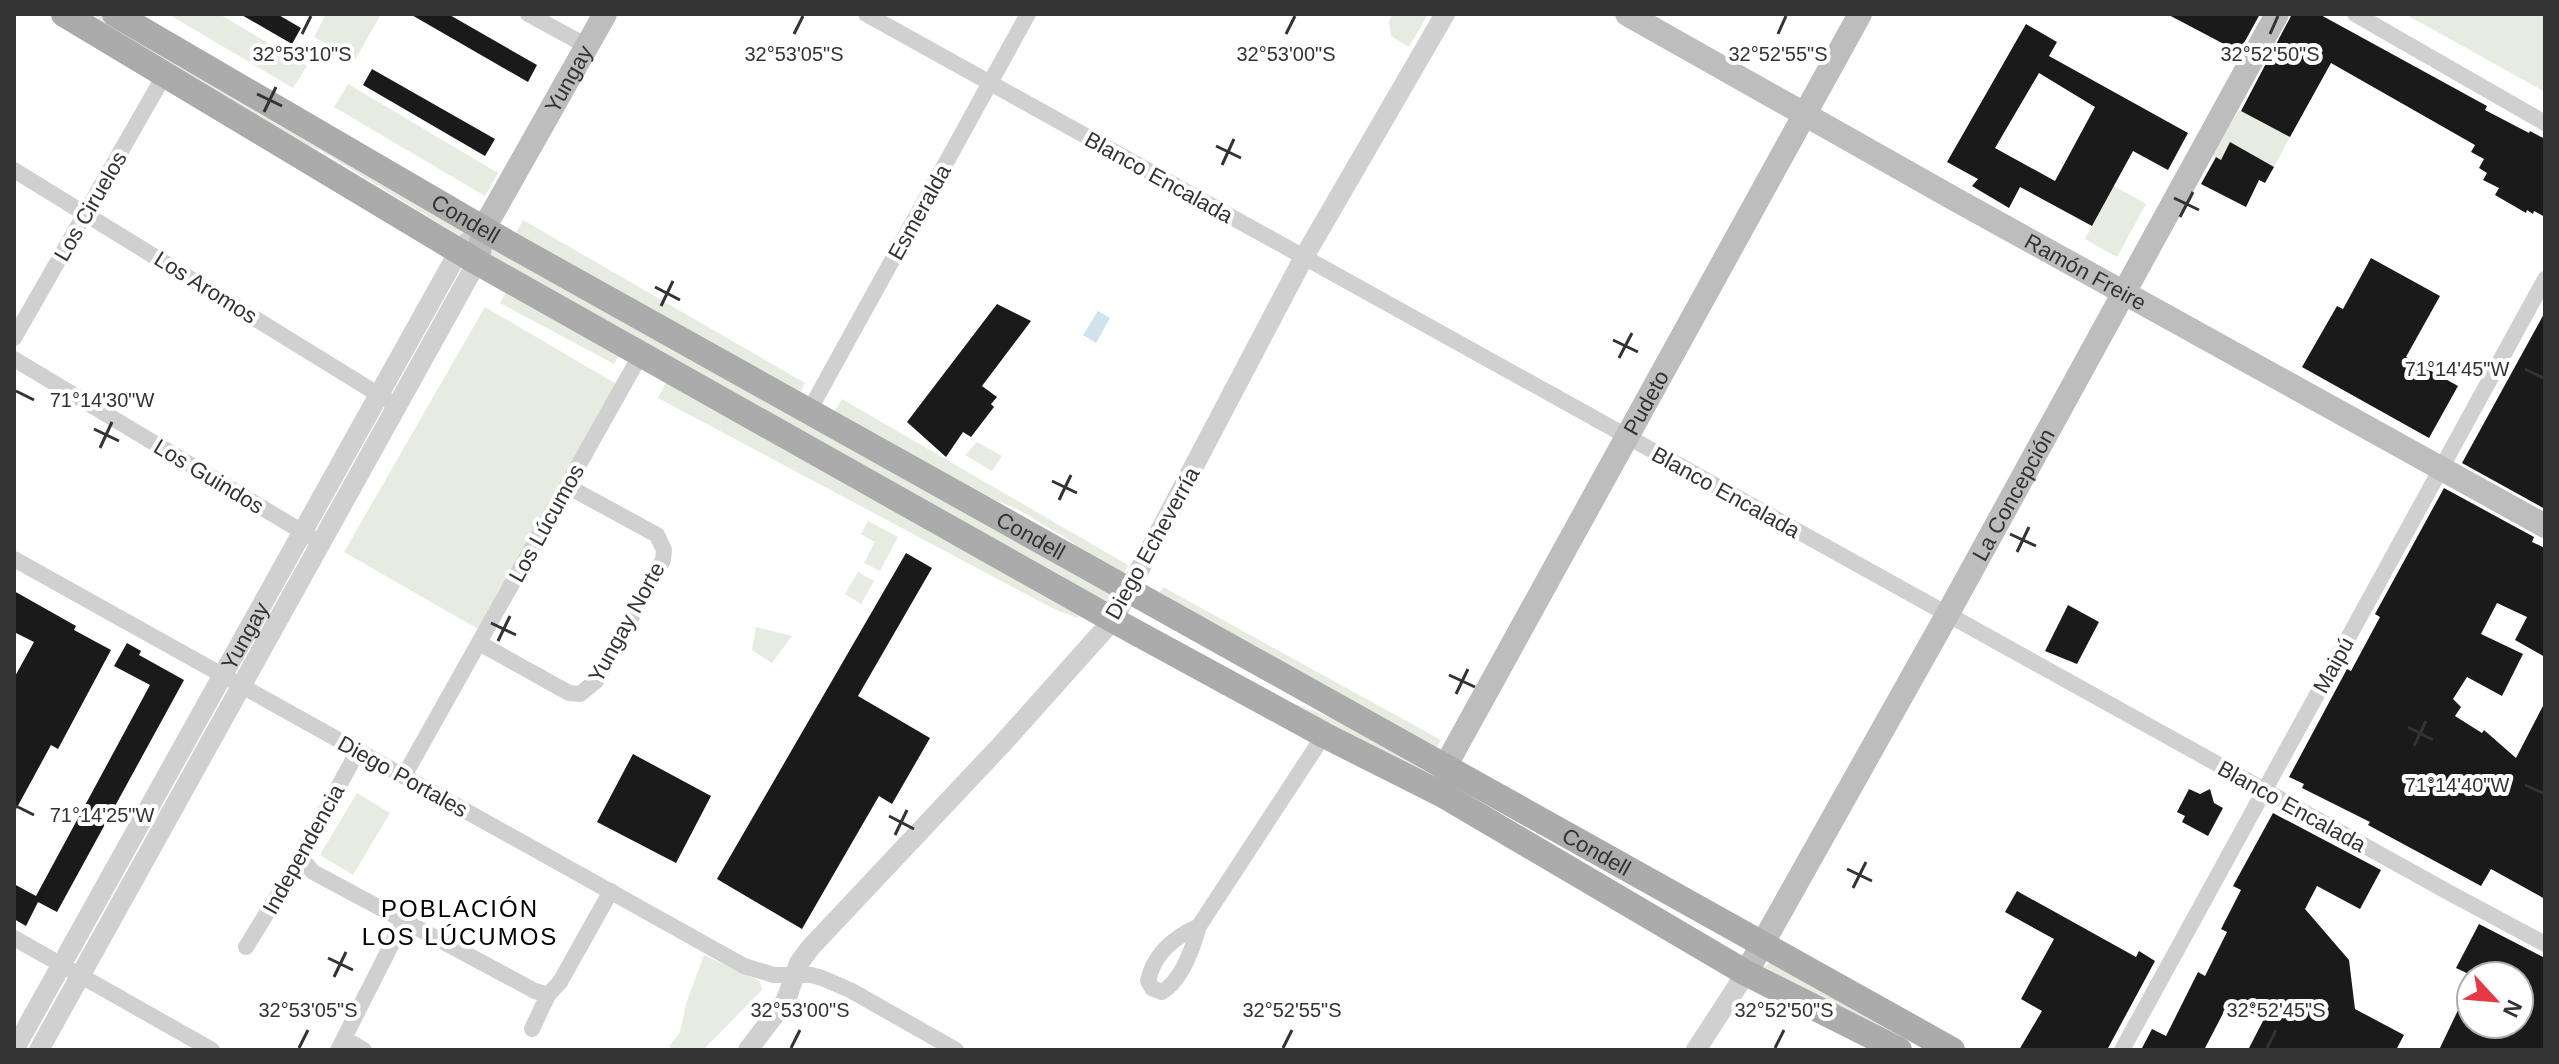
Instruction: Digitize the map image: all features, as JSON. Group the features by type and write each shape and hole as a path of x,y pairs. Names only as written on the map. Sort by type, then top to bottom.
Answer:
{"main road":[{"name":"Condell","path":"64,14 468,257 1113,620 1324,735 1445,796 1746,973 1899,1050"},
{"name":"Condell","path":"115,14 484,228 1129,591 1446,765 1761,946 1952,1050"},
{"name":"Yungay","path":"468,257 605,14"},
{"name":"Ramón Freire","path":"1627,14 2545,526"},
{"name":"Pudeto","path":"1445,796 1446,765 1860,14"},
{"name":"La Concepción","path":"1746,973 1947,615 2277,14"}],"street":[{"path":"528,14 587,46"},
{"name":"Blanco Encalada","path":"866,14 2545,944"},
{"name":"Esmeralda","path":"809,411 1028,14"},
{"name":"Diego Echeverría","path":"748,1050 786,1000 799,963 810,948 1003,743 1113,620 1304,257 1445,14"},
{"path":"2355,14 2545,123"},
{"name":"Los Ciruelos","path":"14,338 165,74"},
{"name":"Los Aromos","path":"14,170 397,407"},
{"name":"Yungay","path":"14,1050 379,395 468,257"},
{"name":"Yungay","path":"39,1050 397,407 468,257"},
{"name":"Maipú","path":"2122,1050 2545,279"},
{"name":"Los Lúcumos","path":"404,776 641,354"},
{"name":"Los Guindos","path":"14,359 321,543"},
{"name":"Yungay Norte","path":"479,643 569,693 580,694 596,681 663,560 664,550 657,535 567,486"},
{"name":"Diego Portales","path":"14,559 751,969 774,975 811,975 833,982 928,1044 956,1050"},
{"path":"1199,926 1324,735"},
{"name":"Independencia","path":"246,947 301,858 358,751"},
{"path":"301,858 313,872 403,922 548,995"},
{"path":"532,1029 548,995 560,982 611,891"},
{"path":"364,1050 341,1044 403,922"},
{"path":"14,938 212,1050"},
{"path":"1696,1050 1746,973"}],"shaded area":[{"path":"77,14 107,14 470,230 465,239 318,149 275,134"},
{"path":"168,14 219,14 307,66 293,88"},
{"path":"326,14 381,14 355,60 314,37"},
{"path":"1393,14 1428,14 1409,47 1391,36 1389,21"},
{"path":"2405,14 2545,14 2545,92"},
{"path":"348,84 498,173 485,196 334,107"},
{"path":"2239,110 2290,137 2274,167 2230,143 2221,160 2212,155"},
{"path":"2114,186 2146,204 2117,257 2085,239"},
{"path":"523,220 805,383 799,395 514,237"},
{"path":"494,246 1114,592 1116,603 1106,607 489,256"},
{"path":"510,284 622,349 614,364 500,303"},
{"path":"485,307 618,385 478,629 344,552"},
{"path":"667,380 861,493 1083,612 1077,618 1052,608 658,398"},
{"path":"842,399 1128,565 1125,572 1117,576 1093,561 1068,539 1017,509 964,488 833,414"},
{"path":"977,442 1002,456 992,471 965,455"},
{"path":"868,521 898,537 880,571 864,563 875,542 861,534"},
{"path":"858,572 874,581 861,604 845,594"},
{"path":"1163,587 1441,740 1435,751 1157,596"},
{"path":"756,627 792,636 772,663 752,650"},
{"path":"1284,700 1348,724 1437,771 1438,781"},
{"path":"357,793 390,813 353,875 320,855"},
{"path":"704,955 756,979 762,990 703,1050 675,1050 669,1047 680,1032 686,1004"},
{"path":"1772,961 1935,1050 1891,1032 1764,967"}],"water":[{"path":"1098,311 1110,318 1096,343 1083,335"}],"building":[{"path":"240,14 277,14 301,28 292,44"},
{"path":"410,14 448,14 537,65 528,82"},
{"path":"2167,14 2260,14 2239,52"},
{"path":"2292,14 2319,14 2487,106 2485,110 2545,139 2545,217 2534,211 2533,214 2527,210 2526,213 2495,195 2499,188 2483,180 2487,173 2479,168 2484,159 2471,152 2475,145 2331,63 2290,137 2241,111"},
{"path":"2026,24 2057,42 2049,56 2188,133 2168,170 2133,151 2092,226 2020,187 2009,208 1972,186 1978,179 1947,162","holes":["2039,73 2095,107 2055,181 1995,148"]},
{"path":"372,69 495,139 485,156 363,85"},
{"path":"2230,142 2274,167 2265,183 2259,180 2246,207 2201,184 2216,157 2221,160"},
{"path":"2371,258 2440,296 2406,357 2458,386 2429,438 2302,367 2337,306 2343,309"},
{"path":"997,304 1031,321 982,386 997,397 991,404 994,407 971,437 963,432 946,457 907,422"},
{"path":"2545,312 2545,509 2462,463"},
{"path":"2444,488 2534,537 2532,542 2545,548 2545,657 2515,640 2527,617 2497,603 2481,634 2523,654 2502,696 2467,677 2453,699 2461,707 2455,716 2482,733 2484,730 2516,758 2545,702 2545,899 2491,869 2481,886 2368,825 2370,822 2302,788 2304,784 2289,777 2347,669 2351,671 2380,617 2375,614"},
{"path":"906,553 932,568 858,696 930,738 892,804 879,796 802,929 717,879"},
{"path":"14,591 111,650 58,749 51,745 14,813 14,678 34,642 14,632"},
{"path":"2068,605 2099,622 2077,664 2045,651"},
{"path":"127,643 141,651 139,655 184,680 57,912 38,902 26,926 14,919 14,884 36,896 150,685 114,666"},
{"path":"633,754 711,796 676,863 597,822"},
{"path":"2189,789 2200,794 2210,789 2214,803 2223,808 2208,836 2182,822 2185,816 2177,812"},
{"path":"2273,813 2381,870 2360,909 2317,886 2305,909 2349,960 2355,1009 2404,1035 2396,1050 2248,1050 2264,1019 2229,1002 2204,1050 2141,1050 2152,1029 2166,1036 2198,972 2205,976 2227,932 2221,929 2241,890 2233,886"},
{"path":"2017,891 2136,957 2139,951 2155,961 2107,1050 2019,1050 2042,1011 2021,999 2054,939 2005,912"},
{"path":"2479,924 2545,958 2545,1050 2439,1050 2455,1016 2455,1040 2535,1040 2535,960 2460,960"}],"district":[{"name":"POBLACIÓN LOS LÚCUMOS","path":"460,923"}]}
